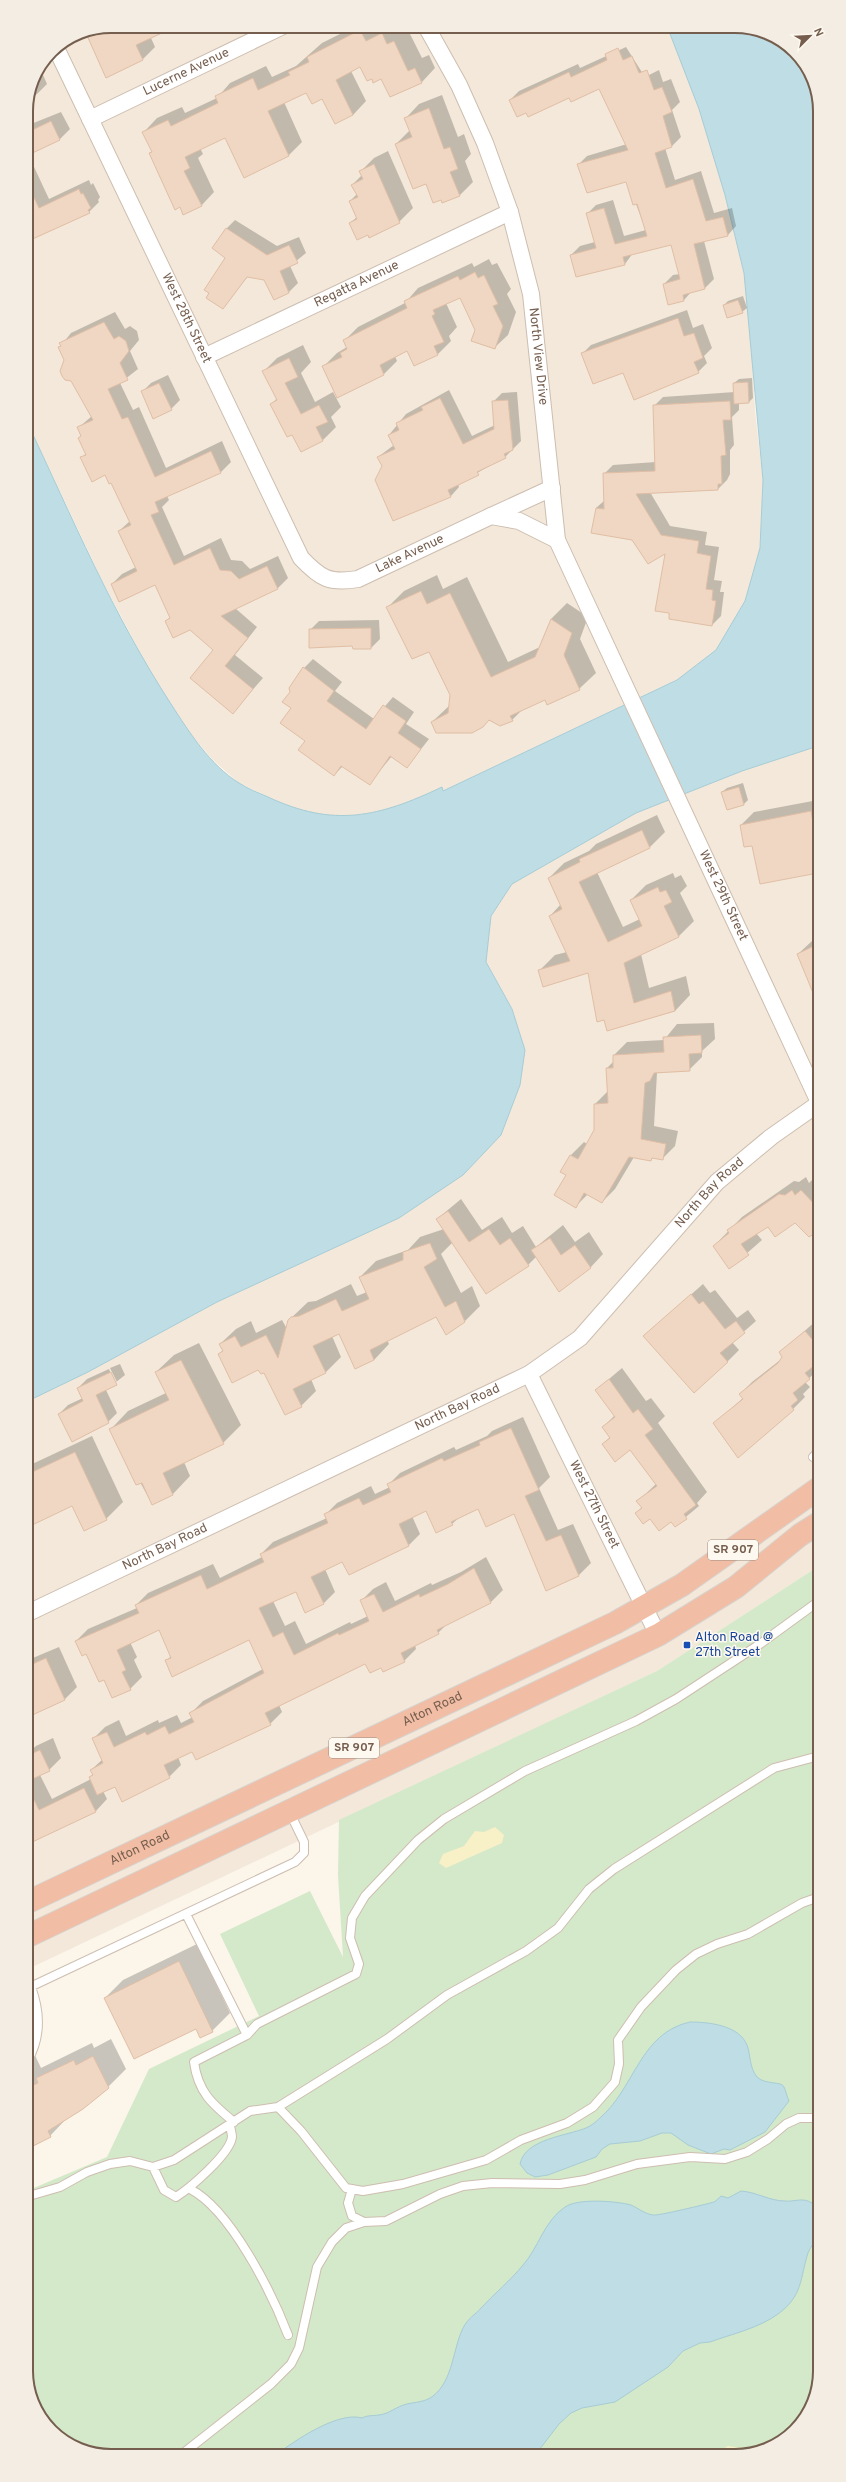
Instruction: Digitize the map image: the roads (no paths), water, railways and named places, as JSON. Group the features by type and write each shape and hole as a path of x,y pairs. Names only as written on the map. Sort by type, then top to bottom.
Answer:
{"highway":[{"name":"Alton Road","path":"33,1900 644,1608 717,1562 781,1512 813,1492"},
{"name":"SR 907","path":"33,1934 658,1635 736,1587 800,1535 813,1527"}],"street":[{"name":"Lucerne Avenue","path":"90,119 268,33"},
{"name":"North View Drive","path":"430,33 458,85 478,128 510,212 531,294 557,540 626,692"},
{"name":"West 28th Street","path":"59,54 301,558 313,571 327,580"},
{"name":"Regatta Avenue","path":"204,357 510,212"},
{"name":"Lake Avenue","path":"327,580 342,582 358,579 552,488"},
{"path":"491,516 519,521 557,540"},
{"name":"West 29th Street","path":"626,692 813,1089"},
{"name":"North Bay Road","path":"33,1611 529,1374 580,1338 716,1182 771,1137 813,1108"},
{"name":"West 27th Street","path":"529,1374 658,1635"}],"lane":[{"path":"153,2167 164,2190 176,2198 190,2189 225,2151 232,2137 232,2123 210,2103 196,2078 194,2062 248,2035 257,2024 356,1974 359,1964 350,1938 352,1918 365,1896 418,1840 444,1819 549,1759 636,1721 676,1699 760,1644 813,1605"},
{"path":"33,2195 60,2187 87,2172 110,2164 130,2161 153,2167 174,2160 250,2111 278,2107 387,2039 446,1995 526,1951 558,1928 589,1888 614,1869 774,1768 813,1758"},
{"path":"33,1986 295,1862 304,1853 304,1842 290,1812"},
{"path":"278,2107 301,2131 346,2188 363,2191 402,2184 486,2160 521,2140 567,2122 593,2107 615,2082 619,2064 618,2040 641,2007 676,1970 696,1954 717,1944 748,1934 802,1903 813,1899"},
{"path":"186,1914 248,2035"},
{"path":"33,1995 36,2001 38,2023 36,2045 33,2051"},
{"path":"190,2449 271,2384 291,2364 298,2348 316,2267 332,2242 346,2228 364,2222 386,2221 440,2194 463,2186 492,2183 560,2184 585,2180 637,2164 690,2157 725,2158 748,2152 768,2139 786,2124 799,2118 813,2118"},
{"path":"190,2189 199,2194 212,2207 246,2250 278,2308 288,2335"},
{"path":"352,2189 348,2203 352,2216 364,2222"}],"water":[{"path":"670,33 740,33 750,34 765,39 774,43 794,60 803,72 810,91 813,111 813,748 742,771 636,813 512,884 491,916 486,962 512,1009 525,1050 520,1085 501,1135 463,1175 399,1218 217,1302 88,1372 33,1399 33,435 77,530 130,636 185,726 209,757 228,776 250,789 292,807 314,813 335,815 356,815 377,812 398,806 442,787 443,791 677,680 716,650 745,601 760,548 763,480 744,273 725,195 699,109"},
{"path":"690,2022 714,2024 737,2033 743,2038 747,2045 751,2065 757,2077 764,2081 783,2085 789,2101 765,2132 730,2150 724,2149 711,2154 688,2145 671,2133 662,2133 640,2141 610,2144 602,2149 596,2157 548,2175 535,2177 527,2173 520,2164 523,2156 530,2149 547,2140 586,2128 594,2123 613,2105 640,2062 660,2037 673,2028"},
{"path":"741,2191 779,2201 805,2200 813,2204 813,2244 808,2253 799,2286 792,2300 771,2319 710,2342 700,2343 683,2351 668,2367 615,2402 582,2408 571,2413 559,2424 540,2449 284,2449 305,2435 329,2423 352,2417 362,2418 390,2412 403,2405 424,2401 440,2390 449,2373 463,2328 469,2319 518,2271 529,2258 552,2219 565,2207 571,2204 588,2201 616,2202 631,2205 647,2213 657,2215 714,2202 721,2196 728,2198"}],"place":[{"name":"Alton Road @ 27th Street","path":"687,1645"}]}
